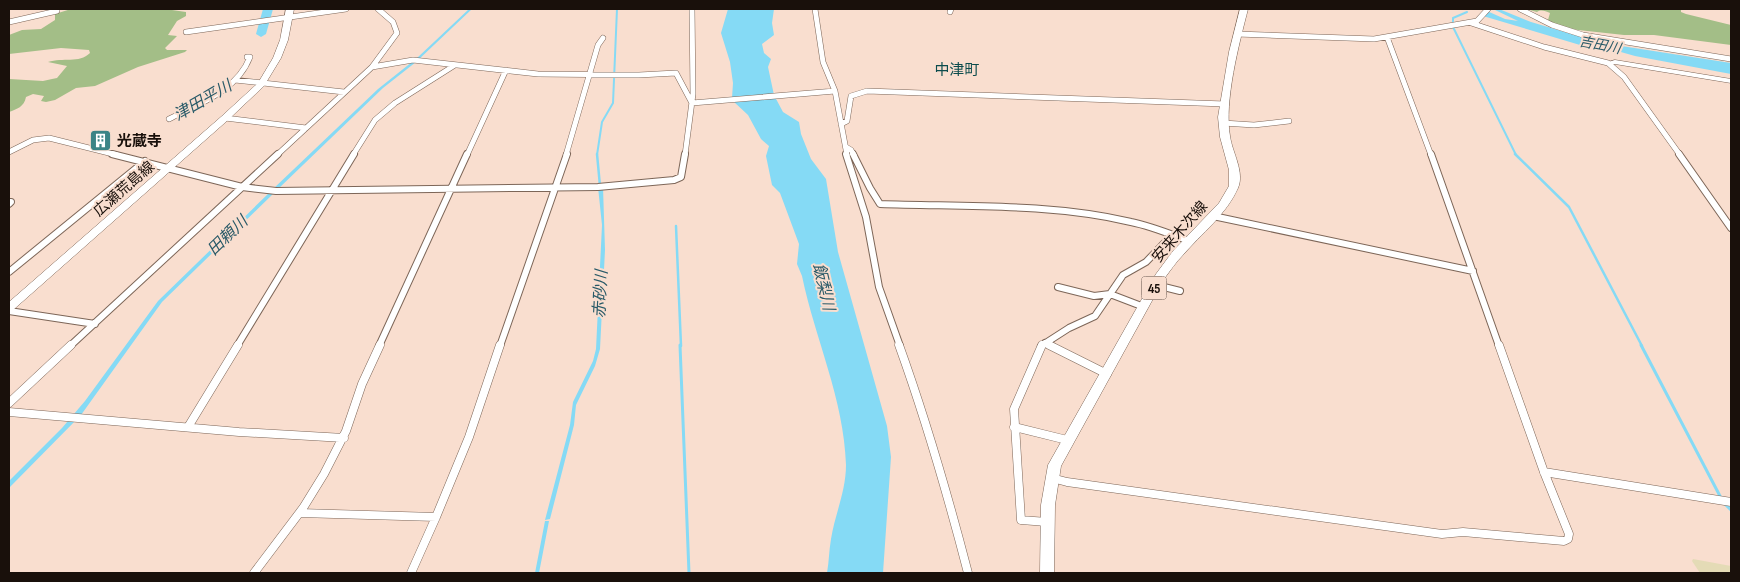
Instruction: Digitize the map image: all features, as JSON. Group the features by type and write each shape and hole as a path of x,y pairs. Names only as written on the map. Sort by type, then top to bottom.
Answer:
{"main road":[{"name":"安来木次線","path":"1047,573 1047,522 1051,478 1067,440 1107,374 1156,285 1177,254 1229,198 1235,180 1223,123 1224,104 1244,9"},
{"name":"広瀬荒島線","path":"9,309 261,84 277,58 284,40 289,13"}],"street":[{"path":"9,22 57,11 57,9"},
{"path":"186,32 264,21 289,13 346,9"},
{"path":"9,403 372,67 397,33 396,26 391,19 378,9"},
{"path":"9,152 33,140 46,138 170,167 242,187 273,191 600,186 664,182 679,178 682,175 694,103 692,9"},
{"path":"815,9 827,74 841,124 847,158 866,217 879,288 923,412 951,506 968,573"},
{"path":"1474,22 1488,9"},
{"path":"1520,9 1556,27 1583,35 1731,59"},
{"path":"1238,34 1374,39 1474,22 1526,42 1608,63 1616,62 1731,81"},
{"path":"1051,478 1067,482 1442,534 1463,532 1564,541 1568,539 1569,534 1544,472 1390,40 1387,37"},
{"path":"411,573 469,437 584,101 598,45 603,38"},
{"path":"169,119 218,93 237,80 244,73 250,58 246,56"},
{"path":"372,67 416,60 538,74 615,75 674,73 694,103"},
{"path":"1608,63 1624,77 1731,228"},
{"path":"188,427 375,120 395,103 456,64"},
{"path":"254,573 300,513 344,438 353,406 362,384 506,70"},
{"path":"237,80 344,92"},
{"path":"694,103 832,91"},
{"path":"841,124 847,121 851,96 867,91 1224,104"},
{"path":"225,118 306,128"},
{"path":"1223,123 1254,126 1288,121"},
{"path":"846,147 851,150 876,201 880,204 985,207 1077,213 1124,220 1189,241"},
{"path":"9,272 145,161"},
{"path":"1213,216 1473,271"},
{"path":"1047,522 1021,520 1014,406 1041,346 1070,328 1095,316 1123,275 1146,262 1172,235"},
{"path":"1156,285 1180,291"},
{"path":"1058,287 1094,296 1110,294 1144,307"},
{"path":"9,309 95,324"},
{"path":"1045,343 1107,374"},
{"path":"9,412 344,438"},
{"path":"1014,427 1067,440"},
{"path":"1544,472 1726,501"},
{"path":"300,513 436,517"}],"green space":[{"path":"71,9 165,9 186,12 186,16 177,21 168,35 177,36 165,48 167,50 187,50 138,67 95,86 76,88 55,100 41,101 44,96 33,94 26,97 20,107 9,112 9,79 43,81 57,78 67,66 48,62 81,58 90,53 89,50 61,48 9,54 9,35 22,30 41,29 55,20 55,14"},
{"path":"1526,9 1681,9 1681,12 1686,14 1731,25 1731,45 1654,35 1624,35 1569,29 1555,25 1548,20 1550,13"}],"sand":[{"path":"1693,559 1731,566 1731,573 1700,573 1692,561"}],"water":[{"path":"469,9 472,9 416,62 383,88 277,190 273,189 378,89 417,58"},
{"path":"728,9 774,9 772,23 774,35 762,44 764,53 771,59 768,67 774,95 732,98 733,83 730,62 721,33"},
{"name":"吉田川","path":"1493,9 1499,9 1531,22 1602,43 1731,63 1731,74 1635,56 1596,45 1580,45 1483,16 1487,11 1505,19 1518,21"},
{"name":"飯梨川","path":"775,97 783,112 799,122 801,134 811,159 826,179 838,252 887,426 891,457 883,573 827,573 831,539 846,475 840,416 802,276 797,264 799,244 780,193 772,185 766,156 769,146 761,139 748,115 733,101"},
{"path":"598,187 603,187 605,250 600,349 595,366 576,405 574,425 550,519 545,520 570,425 573,402 593,361 596,349 602,225"},
{"name":"田頼川","path":"270,192 274,193 162,302 81,415 9,488 9,481 62,428 85,401 158,301"},
{"path":"545,521 549,521 539,573 535,573"}],"waterway":[{"name":"津田平川","path":"261,34 268,9"},
{"name":"赤砂川","path":"597,155 602,122 613,103 617,9"},
{"path":"1467,12 1453,18 1453,27 1516,155"},
{"name":"赤砂川","path":"597,155 600,186"},
{"path":"1516,155 1569,207 1642,346"},
{"path":"676,226 681,346"},
{"path":"680,345 689,573"},
{"path":"1641,345 1721,498"},
{"path":"1725,504 1731,510"}],"place":[{"name":"光蔵寺","path":"101,141"}],"district":[{"name":"中津町","path":"957,70"}]}
